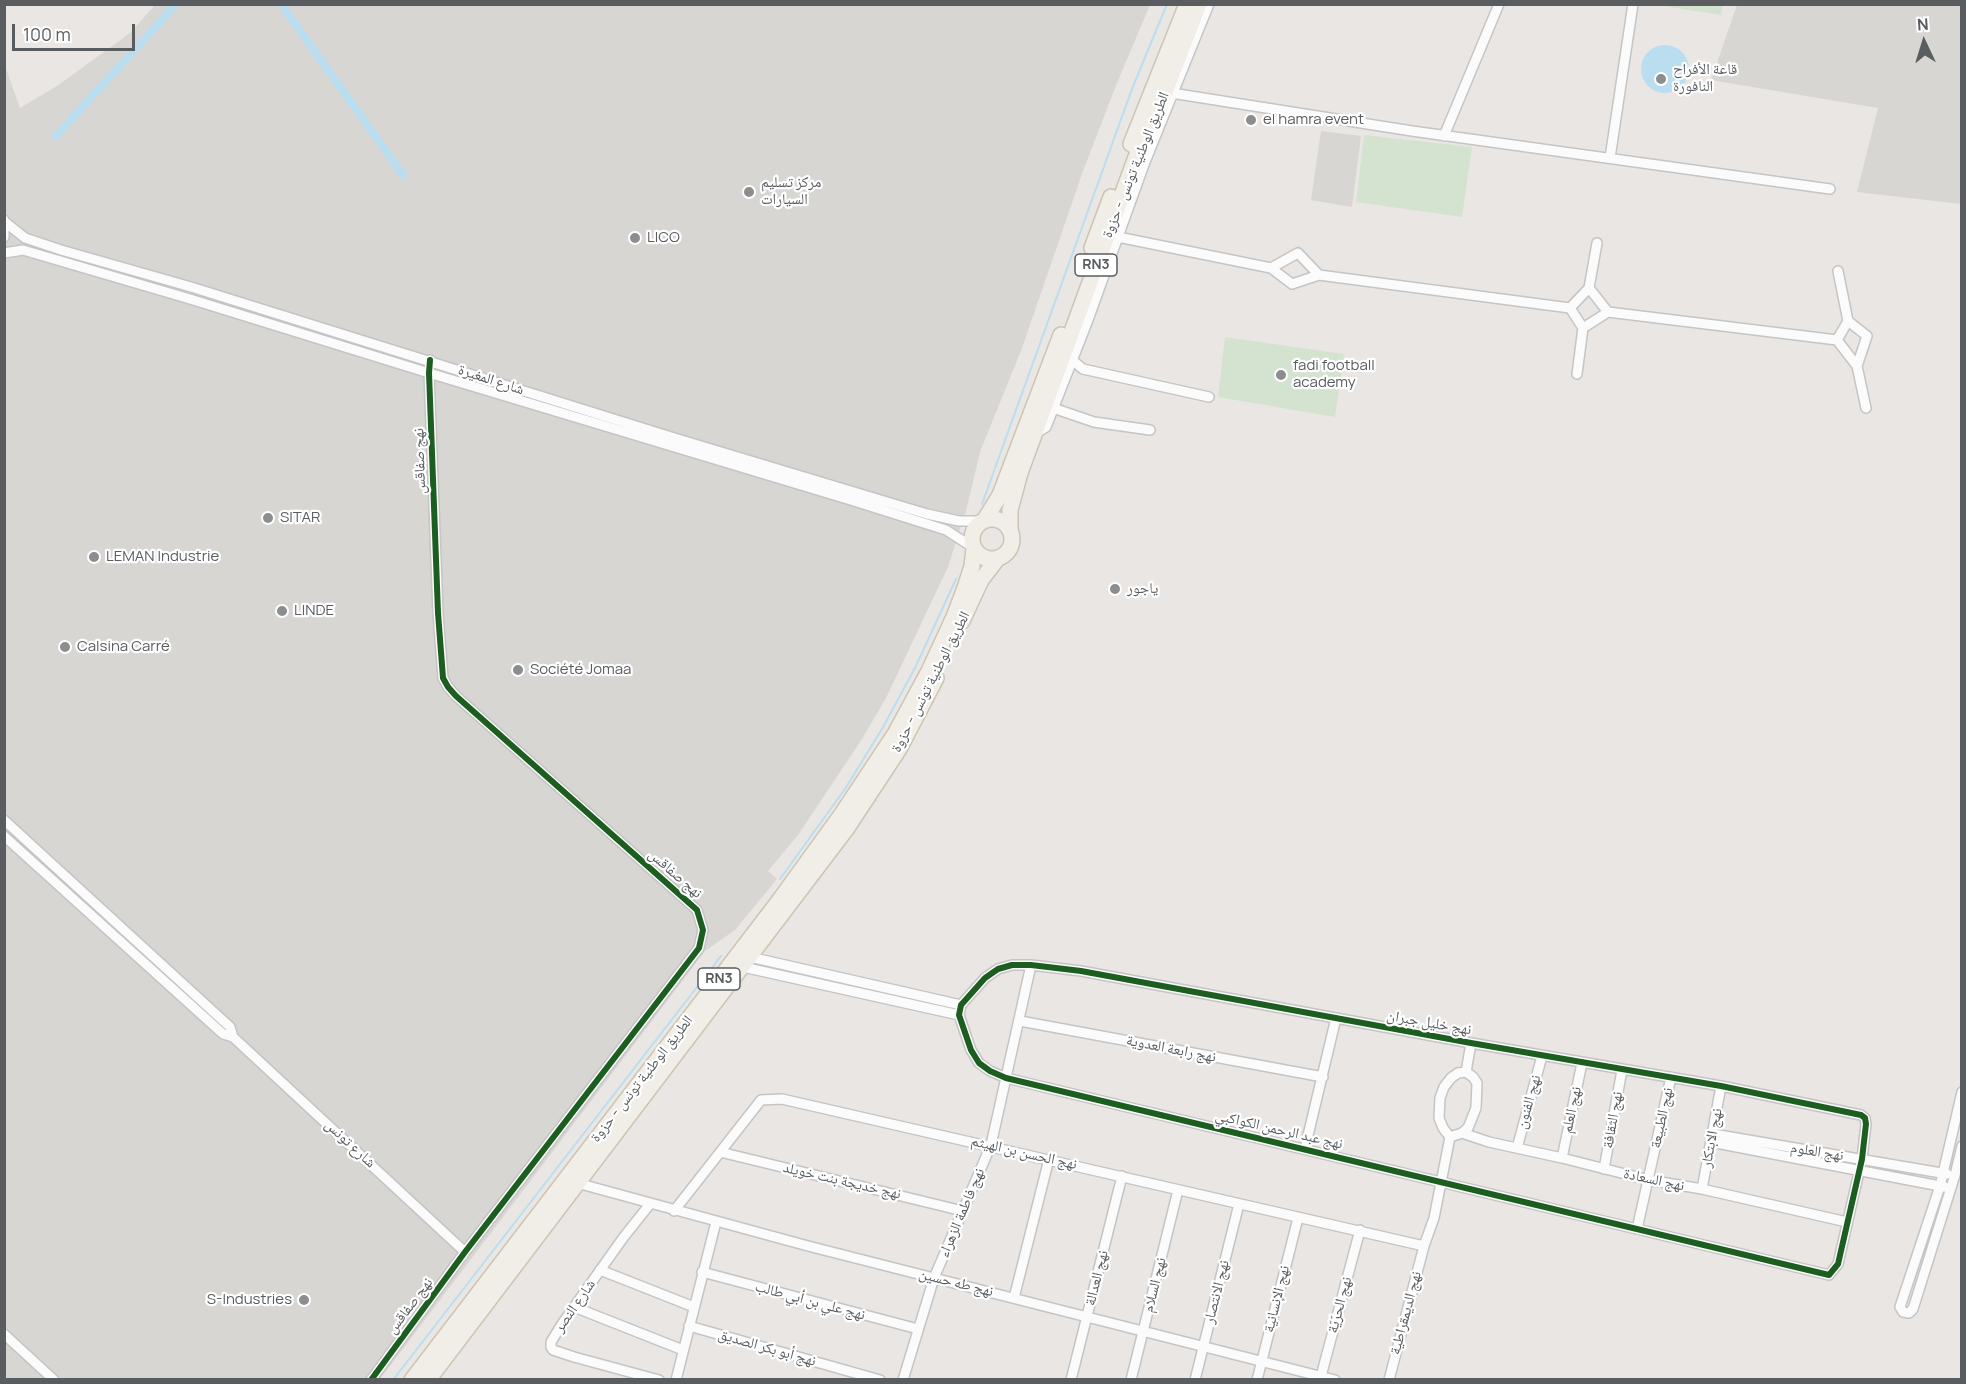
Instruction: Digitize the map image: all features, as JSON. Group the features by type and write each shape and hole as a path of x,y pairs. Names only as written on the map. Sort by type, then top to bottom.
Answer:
{"main road":[{"name":"الطريق الوطنية تونس - حزوة","path":"984,521 1000,495 1144,107 1187,4"},
{"name":"الطريق الوطنية تونس - حزوة","path":"1010,531 1010,510 1015,488 1143,138 1168,93 1199,4"},
{"path":"984,521 999,521 1010,531"},
{"name":"RN3","path":"974,548 973,533 984,521"},
{"name":"RN3","path":"998,558 1010,547 1012,539 1010,531"},
{"name":"الطريق الوطنية تونس - حزوة","path":"412,1380 779,901 842,814 895,734 929,671 965,588 972,566 974,548"},
{"path":"974,548 984,558 998,558"},
{"name":"الطريق الوطنية تونس - حزوة","path":"428,1380 847,828 887,768 923,705 981,580 998,558"}],"street":[{"path":"1035,434 1046,427 1118,237 1168,93 1209,4"},
{"path":"1444,135 1499,4"},
{"path":"1610,158 1633,4"},
{"path":"1168,93 1444,135 1830,189"},
{"name":"شارع المغيرة","path":"5,221 25,238 41,244 191,287 917,511 950,520 984,521"},
{"path":"4,237 5,221"},
{"path":"1118,237 1271,268 1292,284 1319,275 1570,308 1583,328 1577,374"},
{"path":"1570,308 1589,288 1597,243"},
{"name":"شارع المغيرة","path":"4,253 14,250 30,252 190,298 429,373 926,523 954,534 974,548"},
{"path":"1271,268 1298,253 1319,275"},
{"path":"1838,271 1848,321 1867,336 1857,366"},
{"path":"1589,288 1608,312"},
{"path":"1583,328 1608,312 1837,340 1857,366 1866,408"},
{"path":"1837,340 1848,321"},
{"name":"نهج صفاقس","path":"370,1380 465,1252 699,948 704,930 698,910 456,696 443,678 438,614 430,360"},
{"path":"1072,360 1083,369 1209,397"},
{"path":"1053,408 1094,423 1150,430"},
{"path":"4,820 226,1030"},
{"path":"4,836 226,1030"},
{"path":"747,962 960,1010"},
{"name":"نهج خليل جبران","path":"960,1010 986,978 998,969 1012,965 1031,965 1081,971 1542,1056 1722,1086 1861,1115 1865,1118 1866,1124 1862,1159 1847,1222"},
{"name":"نهج فاطمة الزهراء","path":"903,1380 934,1278 991,1145 1031,965"},
{"name":"نهج عبد الرحمن الكواكبي","path":"960,1010 965,1035 979,1063 1006,1078 1829,1275 1838,1264 1847,1222"},
{"path":"1305,1148 1336,1018"},
{"name":"نهج رابعة العدوية","path":"1020,1021 1323,1077"},
{"name":"شارع تونس","path":"226,1030 465,1252"},
{"path":"1466,1072 1471,1043"},
{"name":"نهج الفنون","path":"1516,1148 1542,1056"},
{"name":"نهج العلم","path":"1562,1158 1582,1063"},
{"name":"نهج الثقافة","path":"1604,1169 1622,1070"},
{"path":"1466,1072 1477,1083 1478,1093 1472,1120 1462,1133 1450,1137 1439,1118 1440,1098 1451,1078 1458,1073 1466,1072"},
{"name":"نهج الطبيعة","path":"1637,1229 1671,1077"},
{"name":"نهج الابتكار","path":"1702,1189 1722,1086"},
{"path":"1962,1092 1940,1186 1900,1307 1903,1312 1909,1313 1913,1309 1951,1189 1962,1146"},
{"name":"نهج الحسن بن الهيثم","path":"674,1211 761,1100 782,1099 991,1145 1424,1246"},
{"name":"نهج السعادة","path":"1462,1133 1649,1180 1702,1189 1847,1222"},
{"name":"نهج الديمقراطية","path":"1389,1380 1424,1246 1434,1218 1450,1137"},
{"name":"نهج العلوم","path":"1712,1138 1862,1159 1955,1175"},
{"name":"نهج العلوم","path":"1712,1138 1951,1189"},
{"name":"نهج خديجة بنت خويلد","path":"720,1152 963,1211"},
{"path":"1014,1298 1049,1159"},
{"name":"نهج العدالة","path":"1071,1380 1122,1176"},
{"name":"نهج طه حسين","path":"577,1183 716,1222 1335,1380"},
{"name":"نهج السلام","path":"1131,1380 1178,1190"},
{"name":"شارع النصر","path":"650,1204 600,1270 551,1342 554,1350 659,1380"},
{"name":"نهج الانتصار","path":"1195,1380 1239,1204"},
{"name":"نهج الإنسانية","path":"1257,1380 1298,1218"},
{"path":"676,1380 716,1222"},
{"name":"نهج الحرّيّة","path":"1320,1378 1360,1230"},
{"path":"600,1270 694,1306"},
{"name":"نهج علي بن أبي طالب","path":"702,1272 918,1329"},
{"path":"574,1307 683,1350"},
{"name":"نهج أبو بكر الصديق","path":"689,1326 880,1380"},
{"path":"4,1334 54,1380"}],"shaded area":[{"path":"156,4 1150,5 1083,171 1022,348 980,452 967,507 948,567 886,698 862,739 798,835 768,871 777,879 735,930 705,951 380,1379 5,1379 4,63 20,108 57,86 130,33"},
{"path":"1737,5 1961,5 1961,204 1857,192 1878,108 1711,80"},
{"path":"1321,131 1361,136 1352,207 1311,200"}],"green space":[{"path":"1657,4 1723,5 1721,15"},
{"path":"1364,135 1472,147 1462,217 1356,202"},
{"name":"fadi football academy","path":"1225,337 1344,354 1335,417 1218,397"}],"water":[{"path":"1665,45 1682,52 1689,69 1682,86 1665,93 1648,86 1641,69 1648,52"}],"waterway":[{"path":"56,136 176,4"},
{"path":"281,4 403,175"},
{"path":"982,504 1132,89 1167,4"},
{"path":"780,879 845,789 882,729 916,666 956,579"},
{"path":"393,1380 721,956"}],"cycle path":[{"path":"371,1380 465,1252 699,948 703,930 697,910 456,696 443,678 438,613 430,360"},
{"path":"1012,965 1081,971 1471,1043 1721,1086 1861,1115 1865,1118 1866,1124 1862,1159 1838,1264 1829,1275 1006,1078 979,1063 971,1050 959,1015 961,1005 985,978 998,969 1012,965"}],"place":[{"name":"قاعة الأفراح النافورة","path":"1661,79"},
{"name":"el hamra event","path":"1251,120"},
{"name":"مركز تسليم السيارات","path":"749,192"},
{"name":"LICO","path":"635,238"},
{"name":"fadi football academy","path":"1281,375"},
{"name":"SITAR","path":"268,518"},
{"name":"LEMAN Industrie","path":"94,557"},
{"name":"ياجور","path":"1115,589"},
{"name":"LINDE","path":"282,611"},
{"name":"Calsina Carré","path":"65,647"},
{"name":"Société Jomaa","path":"518,670"},
{"name":"S-Industries","path":"304,1300"}]}
